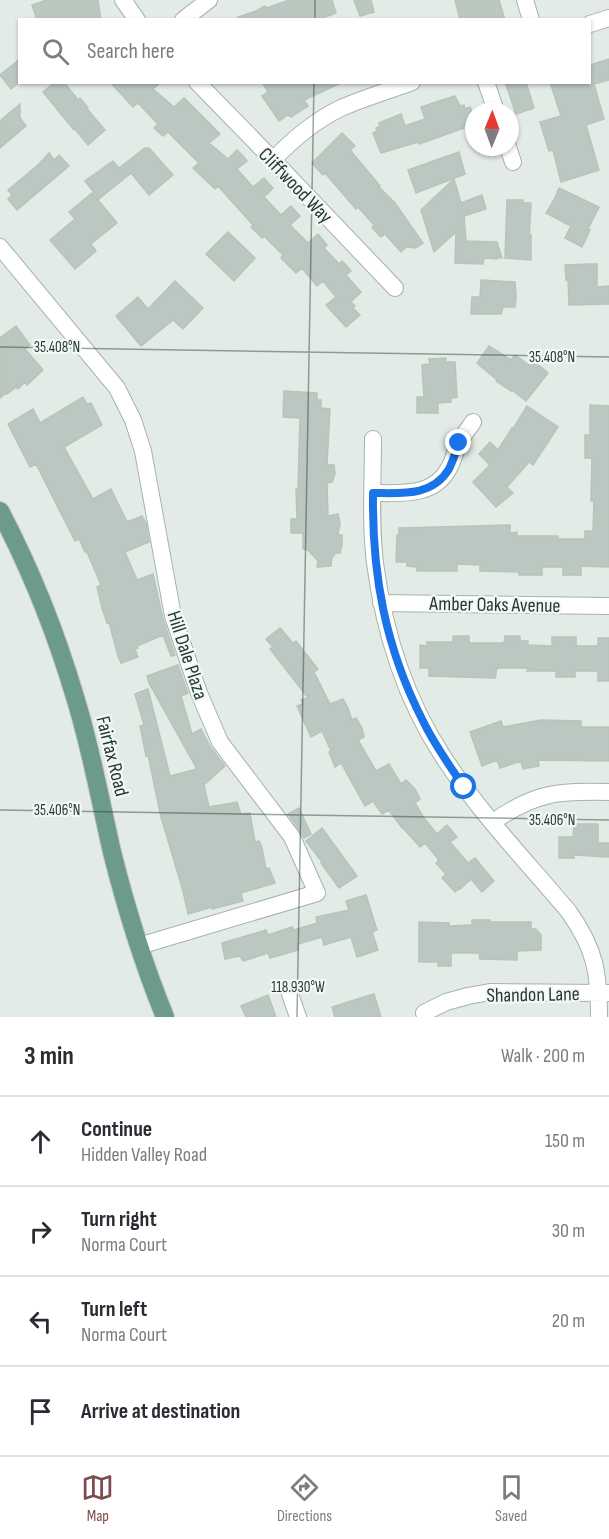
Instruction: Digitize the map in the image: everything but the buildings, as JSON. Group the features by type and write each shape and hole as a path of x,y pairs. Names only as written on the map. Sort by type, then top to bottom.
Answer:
{"main road":[{"name":"Fairfax Road","path":"0,511 35,584 57,639 93,764 122,889 139,946 165,1017"}],"street":[{"path":"123,0 136,18"},
{"path":"186,18 209,0"},
{"path":"525,0 530,18"},
{"path":"591,24 609,18"},
{"name":"Cliffwood Way","path":"199,84 395,288"},
{"path":"273,160 310,128 339,109 406,84"},
{"path":"487,84 493,102"},
{"name":"Hill Dale Plaza","path":"0,247 117,387 134,420 143,451 173,616 199,693 220,742 292,837 317,893 139,946"},
{"path":"373,493 412,493 435,485 449,468 459,443 473,422"},
{"path":"374,440 375,561 381,603 405,682 423,721 459,779 582,930 591,949 604,993 599,1017"},
{"name":"Amber Oaks Avenue","path":"381,603 609,606"},
{"path":"493,822 509,810 529,800 550,794 609,792"},
{"path":"289,991 298,1017"},
{"name":"Shandon Lane","path":"424,1013 446,1002 490,992 604,993"}],"route":[{"path":"459,443 449,468 435,485 412,493 373,493 373,522 375,561 381,603 392,645 405,682 423,721 442,755 464,787"}]}
